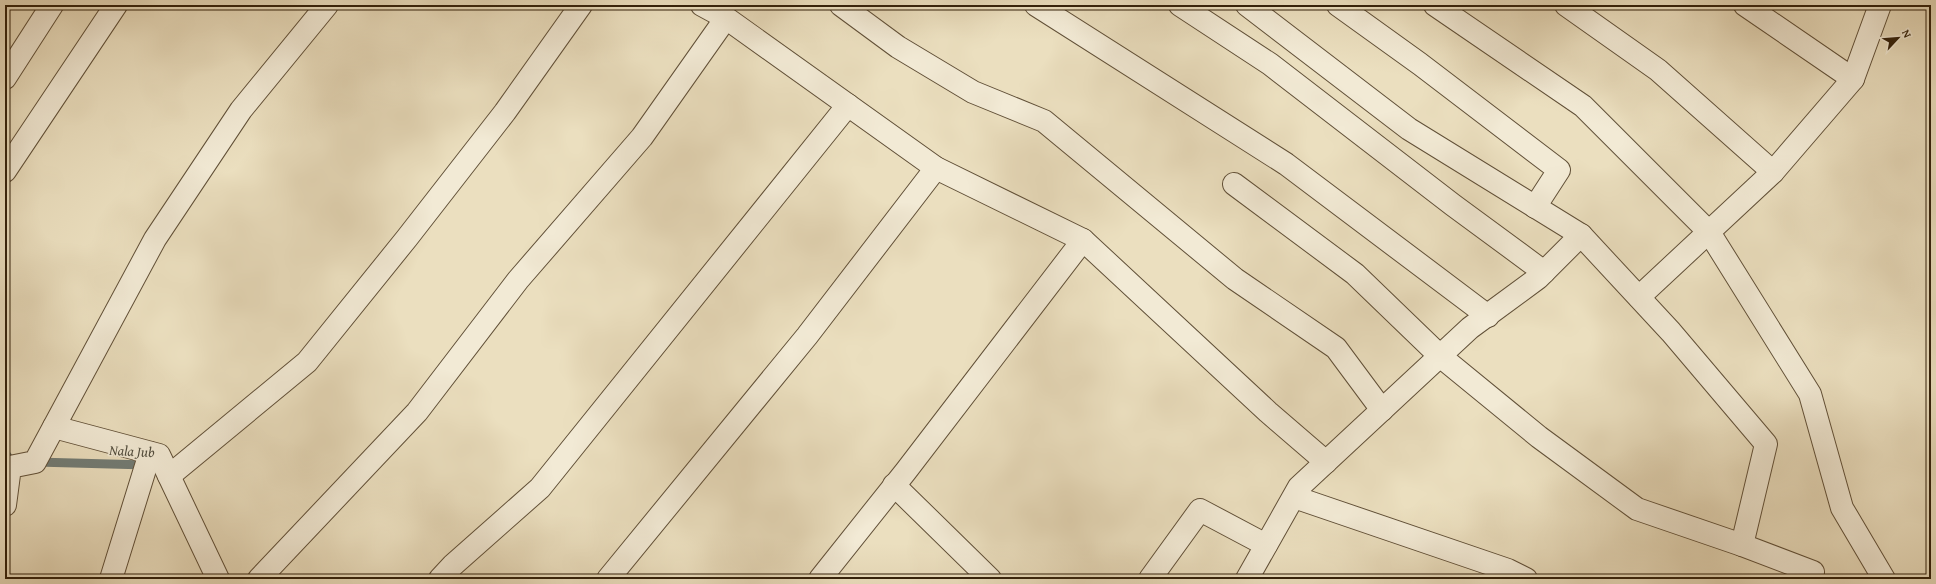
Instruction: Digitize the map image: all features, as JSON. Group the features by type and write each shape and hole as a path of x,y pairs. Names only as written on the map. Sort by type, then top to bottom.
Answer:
{"street":[{"path":"5,78 52,5"},
{"path":"5,171 116,5"},
{"path":"5,505 8,465 35,462 155,239 241,110 327,5"},
{"path":"169,476 307,362 407,238 505,112 581,5"},
{"path":"702,5 726,18 936,168 1083,240 1268,412 1326,462"},
{"path":"841,5 898,47 973,92 1044,121 1235,279 1336,348 1382,410"},
{"path":"1036,5 1286,164 1488,316"},
{"path":"1180,5 1270,64 1452,205 1544,272"},
{"path":"1246,5 1410,129 1581,235 1639,297 1671,332 1766,444 1742,545"},
{"path":"1338,5 1420,64 1559,170 1535,207"},
{"path":"1435,5 1583,106 1709,232 1810,394 1842,508 1884,579"},
{"path":"1566,5 1658,70 1773,172"},
{"path":"1745,5 1853,79"},
{"path":"1639,297 1773,172 1853,79 1880,5"},
{"path":"259,579 417,412 518,280 642,136 726,18"},
{"path":"440,579 453,565 540,488 848,105"},
{"path":"608,579 807,336 936,168"},
{"path":"1234,184 1356,274 1440,356 1540,437 1637,508 1813,572 1807,579"},
{"path":"1247,579 1299,487 1470,328 1488,316 1544,272 1581,235"},
{"path":"820,579 1083,240"},
{"path":"54,427 159,455 218,579"},
{"path":"111,579 150,453"},
{"path":"894,485 990,579"},
{"path":"1294,497 1508,570 1526,579"},
{"path":"1150,579 1200,510 1266,545"}],"waterway":[{"name":"Nala Jub","path":"5,453 12,462 17,462"},
{"name":"Nala Jub","path":"36,462 147,465"}]}
